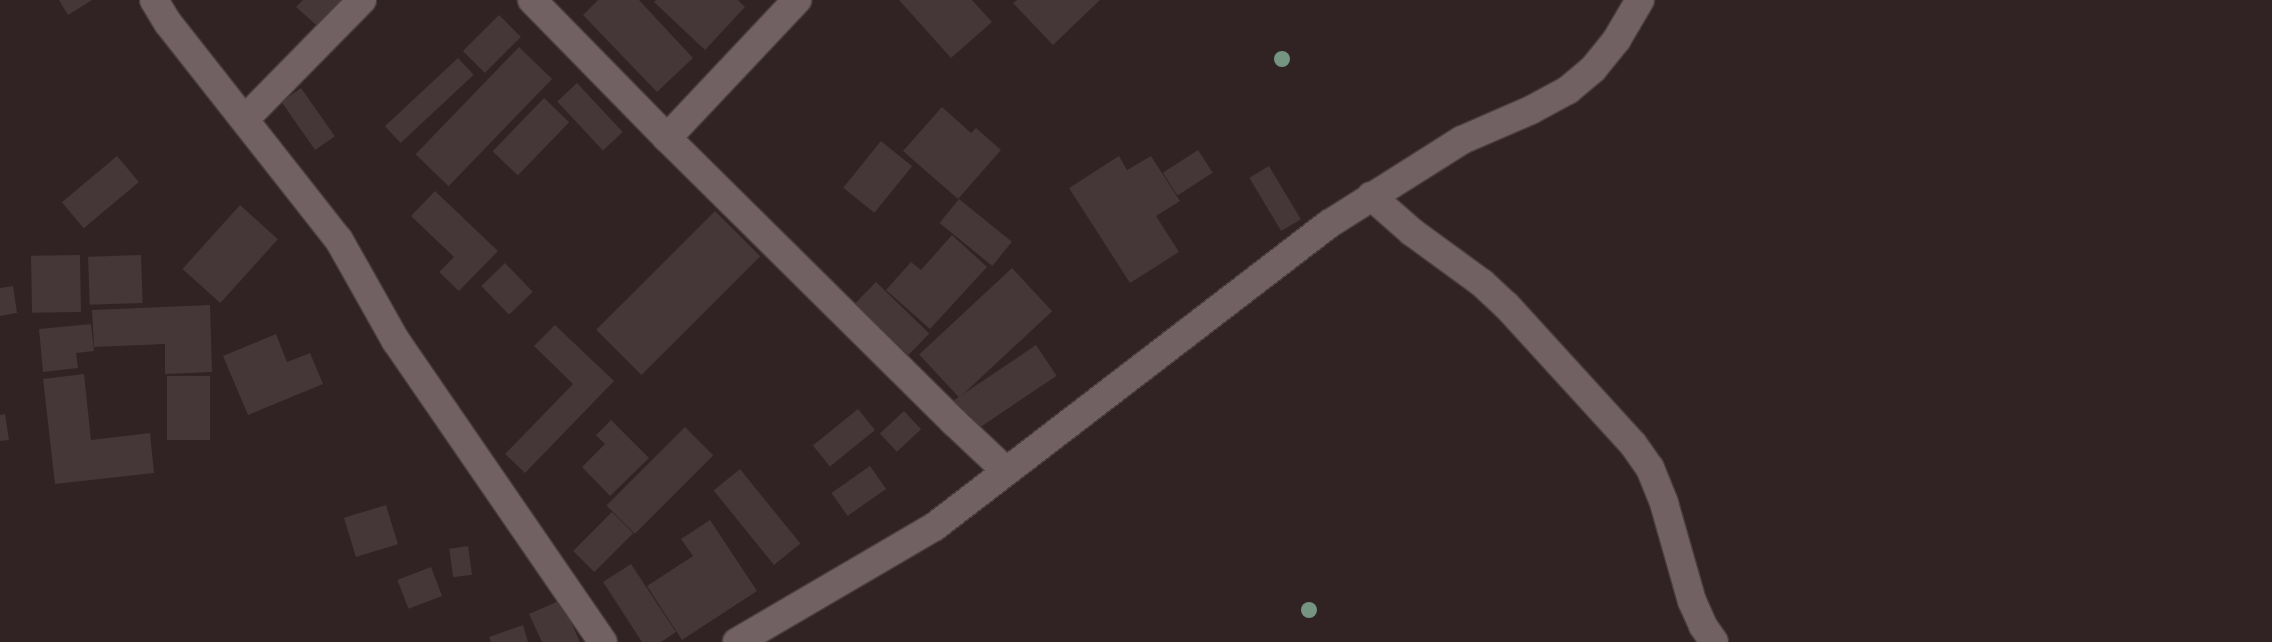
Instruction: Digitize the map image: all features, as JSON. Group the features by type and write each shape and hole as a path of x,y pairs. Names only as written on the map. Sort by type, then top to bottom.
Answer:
{"street":[{"path":"154,0 168,23 339,240 396,341 603,642"},
{"path":"245,119 362,0"},
{"path":"532,0 667,138 1006,471"},
{"path":"667,138 797,0"},
{"path":"738,642 934,527 1304,242 1371,196 1462,140 1531,110 1568,90 1593,69 1617,39 1640,0"},
{"path":"1371,196 1412,232 1506,304 1634,444 1650,468 1664,503 1692,601 1703,626 1714,642"}],"building":[{"path":"59,0 92,0 68,15"},
{"path":"303,0 354,0 324,32 296,7"},
{"path":"598,0 639,0 693,58 657,92 583,15"},
{"path":"656,0 738,0 745,7 705,50 654,2"},
{"path":"899,0 972,0 992,22 951,58"},
{"path":"1017,0 1100,0 1053,45 1013,3"},
{"path":"499,15 521,37 485,73 463,51"},
{"path":"519,47 552,79 449,186 415,154"},
{"path":"458,58 474,75 401,143 385,126"},
{"path":"577,83 623,132 603,150 557,101"},
{"path":"301,88 335,136 315,150 281,102"},
{"path":"544,98 569,122 518,176 493,151"},
{"path":"942,107 971,133 976,128 1001,150 958,199 903,151"},
{"path":"881,141 912,166 874,213 843,188"},
{"path":"1198,150 1213,173 1177,196 1163,173"},
{"path":"117,156 139,182 84,228 62,202"},
{"path":"1119,156 1127,170 1151,156 1180,201 1156,216 1179,252 1130,283 1069,188"},
{"path":"1269,166 1301,219 1281,231 1249,178"},
{"path":"435,191 498,251 459,291 439,272 454,257 411,216"},
{"path":"959,199 1012,242 992,266 939,223"},
{"path":"240,205 278,239 220,303 182,269"},
{"path":"715,211 760,256 641,375 596,330"},
{"path":"952,235 987,267 930,329 886,290 911,262 921,270"},
{"path":"80,255 81,312 32,313 31,256"},
{"path":"141,255 143,303 90,305 88,257"},
{"path":"505,263 533,292 509,315 481,286"},
{"path":"1012,268 1052,311 959,398 919,355"},
{"path":"876,282 929,333 908,355 855,304"},
{"path":"13,286 17,313 0,316 0,288"},
{"path":"210,305 212,372 165,374 165,344 94,347 92,310"},
{"path":"91,324 94,351 76,353 78,368 43,372 39,329"},
{"path":"555,325 614,381 525,473 505,454 573,384 534,346"},
{"path":"276,334 287,362 310,353 323,384 248,415 223,356"},
{"path":"1036,345 1057,376 975,431 954,400"},
{"path":"84,374 91,440 150,433 154,473 55,484 43,379"},
{"path":"167,376 210,376 210,440 167,440"},
{"path":"858,409 875,430 830,466 813,446"},
{"path":"904,411 921,429 897,452 880,434"},
{"path":"5,414 9,440 0,441 0,415"},
{"path":"611,420 649,458 610,496 582,467 605,444 596,435"},
{"path":"685,427 713,455 635,534 607,505"},
{"path":"870,466 886,489 848,516 831,493"},
{"path":"740,469 800,544 774,565 714,490"},
{"path":"386,505 398,544 356,557 344,518"},
{"path":"612,512 633,533 594,572 573,551"},
{"path":"710,520 757,591 682,640 647,586 693,556 681,539"},
{"path":"468,546 472,575 453,577 449,549"},
{"path":"631,564 676,632 661,642 642,642 603,582"},
{"path":"431,567 442,596 409,609 397,580"},
{"path":"561,600 580,642 542,642 529,614"},
{"path":"523,625 528,642 491,642 489,637"}]}
